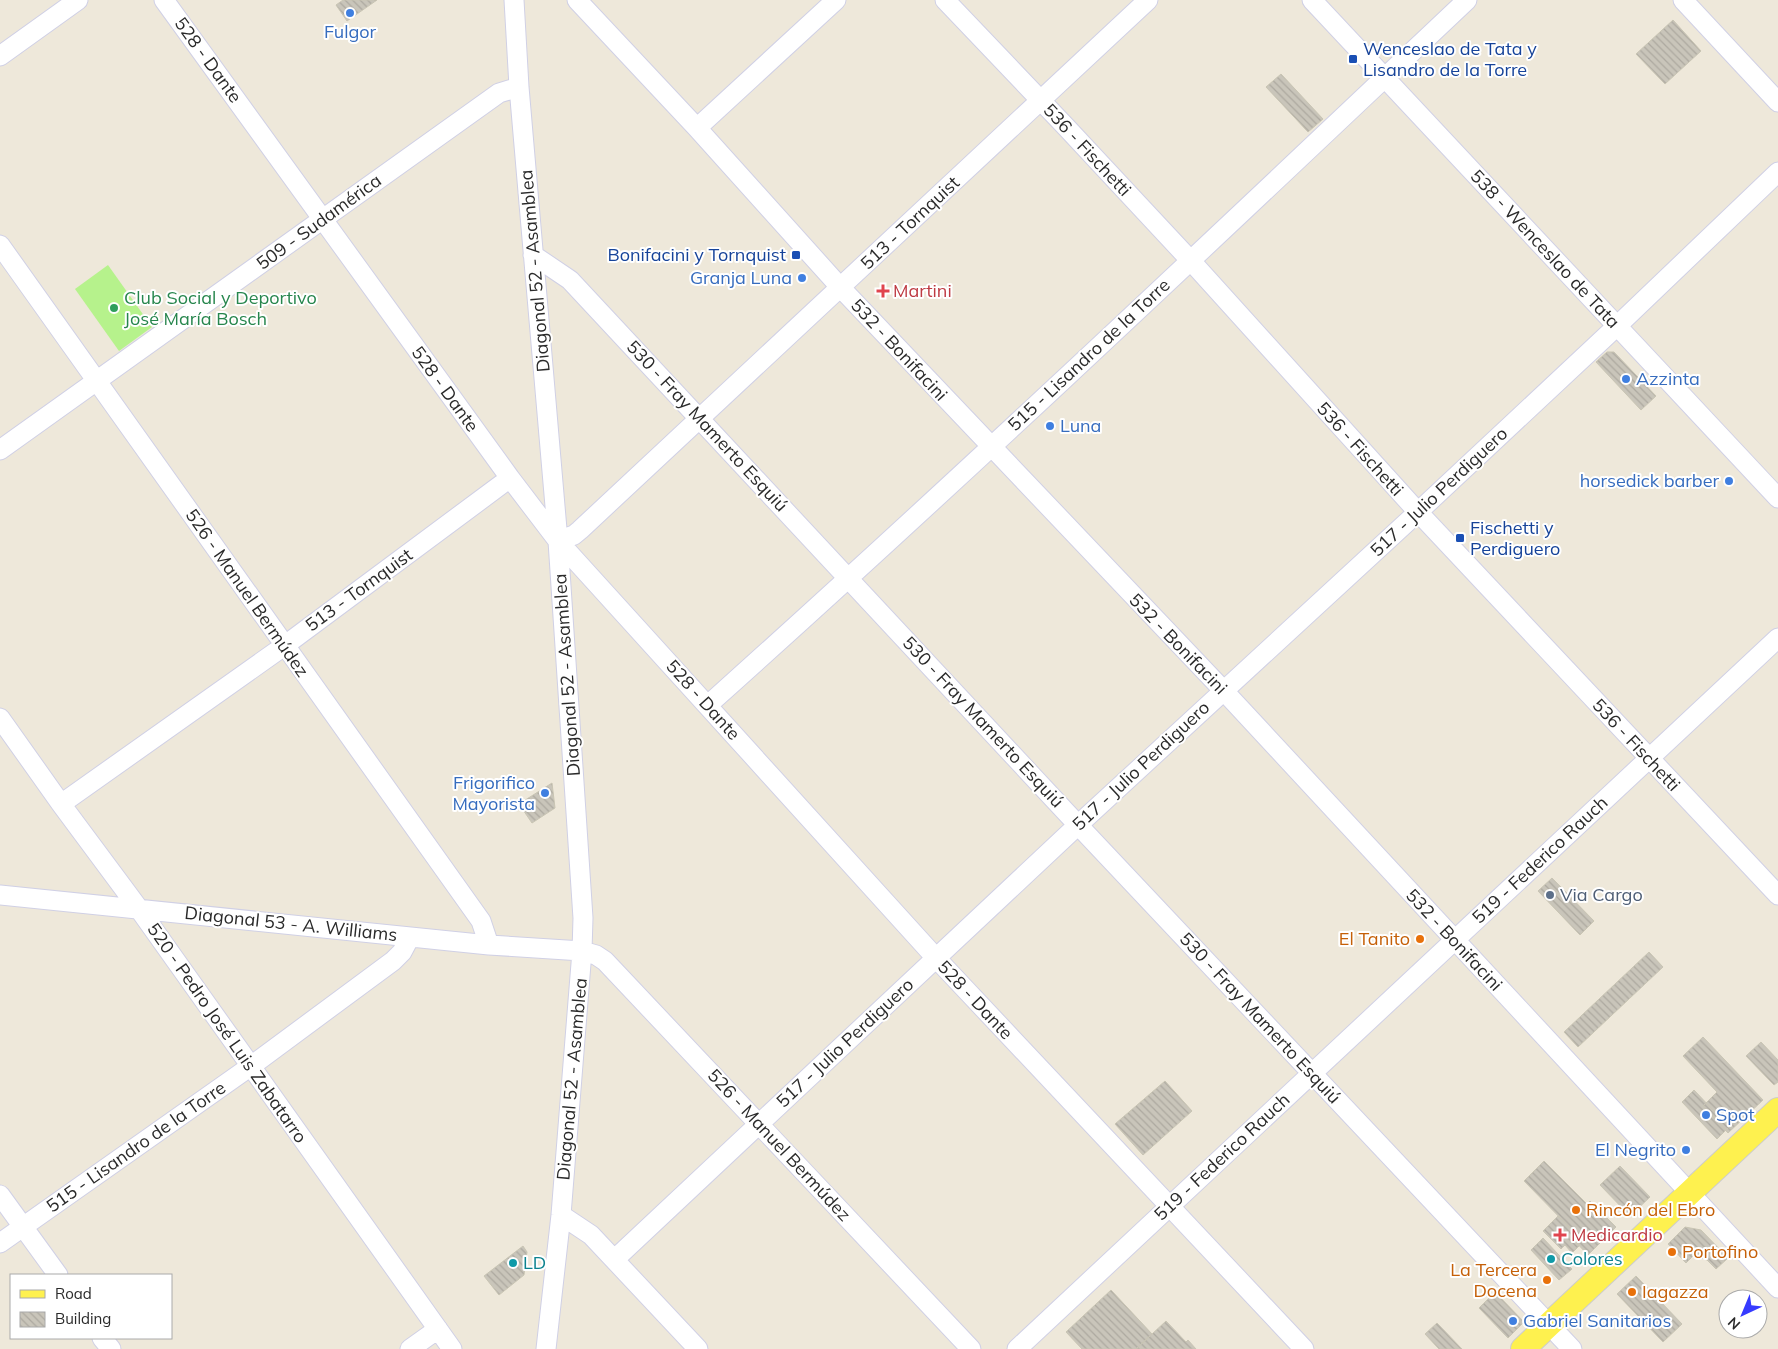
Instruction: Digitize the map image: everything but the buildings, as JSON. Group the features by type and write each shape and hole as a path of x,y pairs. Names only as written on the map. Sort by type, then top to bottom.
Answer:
{"main road":[{"path":"1523,1349 1778,1110"}],"street":[{"path":"0,56 78,0"},
{"name":"528 - Dante","path":"164,0 558,542 936,958 1304,1349"},
{"name":"Diagonal 52 - Asamblea","path":"514,0 519,86 558,542 583,918 561,1215 546,1349"},
{"name":"532 - Bonifacini","path":"577,0 697,128 840,287 1223,690 1778,1288"},
{"path":"697,128 836,0"},
{"name":"536 - Fischetti","path":"945,0 1191,261 1418,512 1778,895"},
{"name":"513 - Tornquist","path":"558,542 574,535 1148,0"},
{"name":"538 - Wenceslao de Tata","path":"1312,0 1778,498"},
{"name":"515 - Lisandro de la Torre","path":"708,705 850,578 1191,261 1467,0"},
{"path":"1683,0 1778,102"},
{"name":"509 - Sudamérica","path":"0,450 499,93 519,86"},
{"name":"517 - Julio Perdiguero","path":"614,1259 1223,690 1418,512 1778,172"},
{"name":"526 - Manuel Bermúdez","path":"0,245 481,921 489,945"},
{"name":"530 - Fray Mamerto Esquiú","path":"533,255 570,280 850,578 1078,825 1572,1349"},
{"name":"513 - Tornquist","path":"61,804 284,646 510,478"},
{"name":"519 - Federico Rauch","path":"1017,1349 1778,638"},
{"name":"520 - Pedro José Luis Zabatarro","path":"0,718 139,909 452,1349"},
{"name":"Diagonal 53 - A. Williams","path":"0,895 489,945 582,951"},
{"name":"515 - Lisandro de la Torre","path":"0,1243 251,1066 393,962 402,952 410,937"},
{"name":"526 - Manuel Bermúdez","path":"582,951 596,955 605,961 971,1349"},
{"path":"0,1195 57,1274"},
{"path":"561,1215 591,1235 698,1349"},
{"path":"410,1349 438,1329"}],"green space":[{"name":"Club Social y Deportivo José María Bosch","path":"108,265 152,327 119,351 75,289"}],"place":[{"name":"Fulgor","path":"350,13"},
{"name":"Wenceslao de Tata y Lisandro de la Torre","path":"1353,59"},
{"name":"Bonifacini y Tornquist","path":"796,255"},
{"name":"Granja Luna","path":"802,278"},
{"name":"Martini","path":"883,291"},
{"name":"Club Social y Deportivo José María Bosch","path":"114,308"},
{"name":"Azzinta","path":"1626,379"},
{"name":"Luna","path":"1050,426"},
{"name":"horsedick barber","path":"1729,481"},
{"name":"Fischetti y Perdiguero","path":"1460,538"},
{"name":"Frigorifico Mayorista","path":"545,793"},
{"name":"Via Cargo","path":"1550,895"},
{"name":"El Tanito","path":"1420,939"},
{"name":"Spot","path":"1706,1115"},
{"name":"El Negrito","path":"1686,1150"},
{"name":"Rincón del Ebro","path":"1576,1210"},
{"name":"Medicardio","path":"1560,1235"},
{"name":"Portofino","path":"1672,1252"},
{"name":"Colores","path":"1551,1259"},
{"name":"LD","path":"513,1263"},
{"name":"La Tercera Docena","path":"1547,1280"},
{"name":"Iagazza","path":"1632,1292"},
{"name":"Gabriel Sanitarios","path":"1513,1321"}]}
